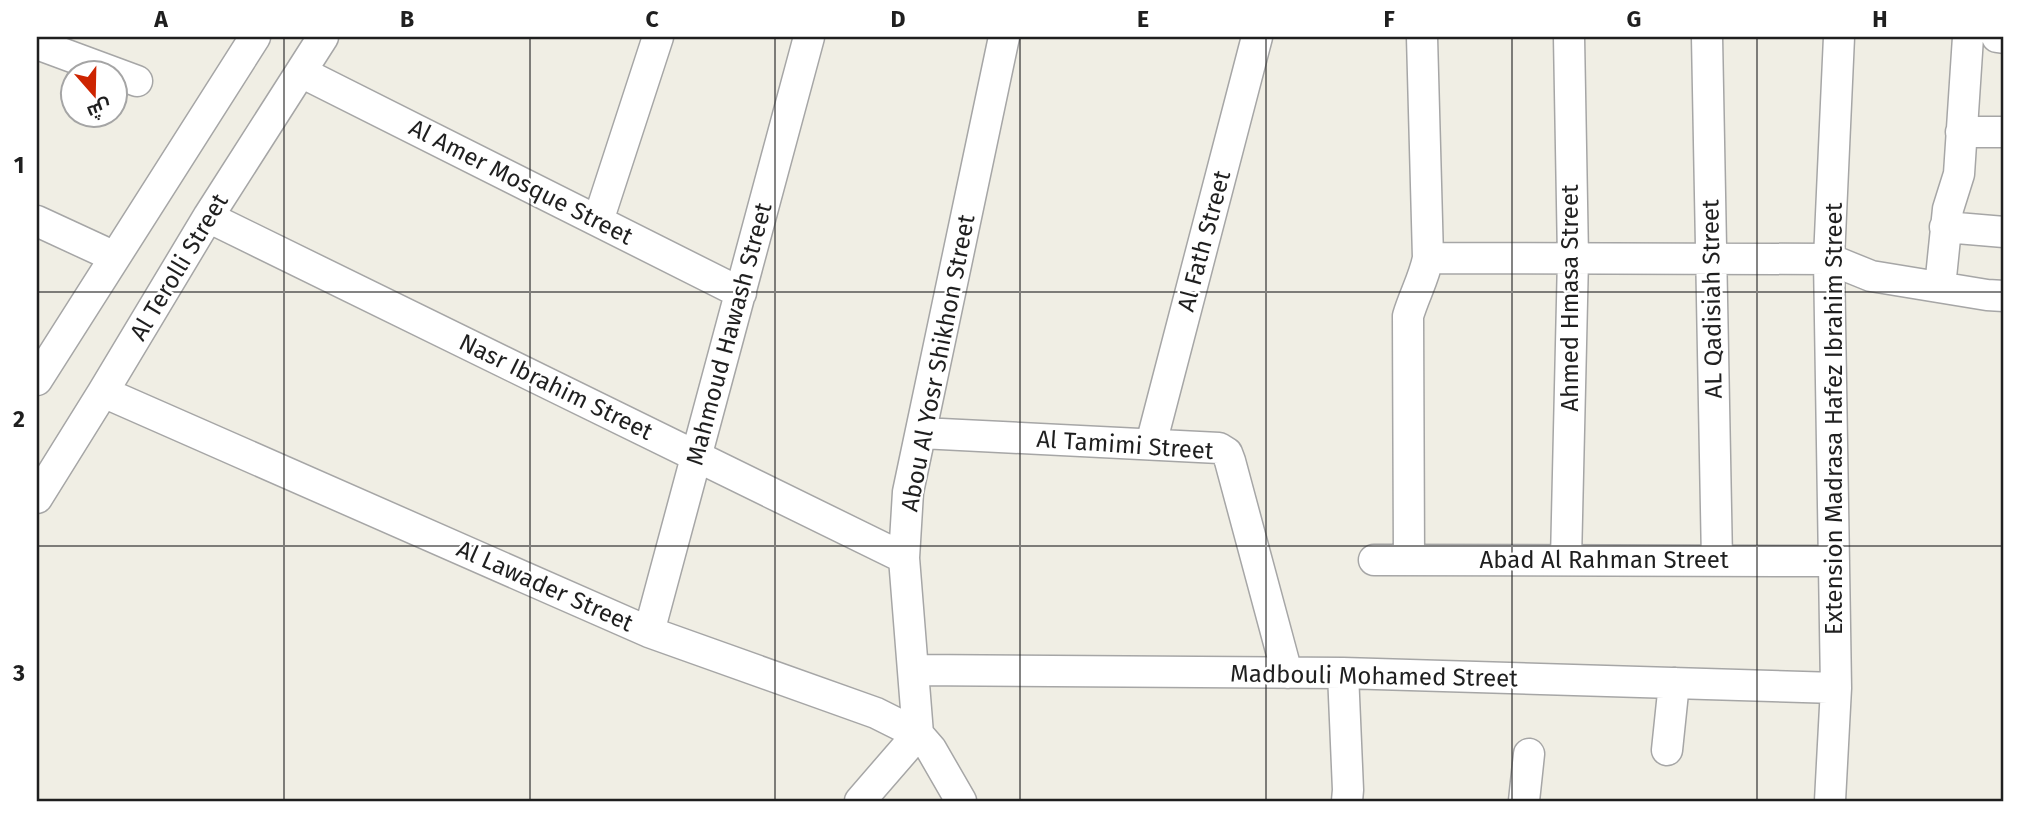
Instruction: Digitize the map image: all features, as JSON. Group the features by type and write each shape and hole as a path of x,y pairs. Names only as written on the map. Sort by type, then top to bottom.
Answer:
{"street":[{"path":"37,380 255,37"},
{"name":"Al Terolli Street","path":"37,498 208,217 323,37"},
{"path":"598,221 658,37"},
{"name":"Mahmoud Hawash Street","path":"649,632 809,37"},
{"name":"Abou Al Yosr Shikhon Street","path":"918,734 904,558 908,492 1004,37"},
{"name":"Al Fath Street","path":"1151,444 1257,37"},
{"path":"1409,560 1408,316 1413,298 1424,278 1429,258 1422,37"},
{"name":"Ahmed Hmasa Street","path":"1566,560 1573,258 1569,37"},
{"name":"AL Qadisiah Street","path":"1707,37 1717,561"},
{"name":"Extension Madrasa Hafez Ibrahim Street","path":"1830,801 1836,688 1829,259 1839,37"},
{"path":"1940,288 1945,227 1959,174 1968,37"},
{"path":"1997,37 2004,38"},
{"path":"37,44 137,81"},
{"name":"Al Amer Mosque Street","path":"301,72 741,293"},
{"path":"1961,132 2004,132"},
{"name":"Nasr Ibrahim Street","path":"208,217 904,558"},
{"path":"37,221 115,257"},
{"path":"1945,227 2004,232"},
{"path":"1429,258 1829,259 1871,276 2004,296"},
{"name":"Al Lawader Street","path":"103,392 649,632 876,713 918,734 931,749 961,801"},
{"name":"Al Tamimi Street","path":"921,433 1220,448 1227,453 1287,673"},
{"name":"Abad Al Rahman Street","path":"1374,560 1834,561"},
{"name":"Madbouli Mohamed Street","path":"913,670 1343,673 1836,688"},
{"path":"1343,673 1347,801"},
{"path":"1667,750 1674,683"},
{"path":"860,801 918,734"},
{"path":"1524,801 1529,754"}]}
